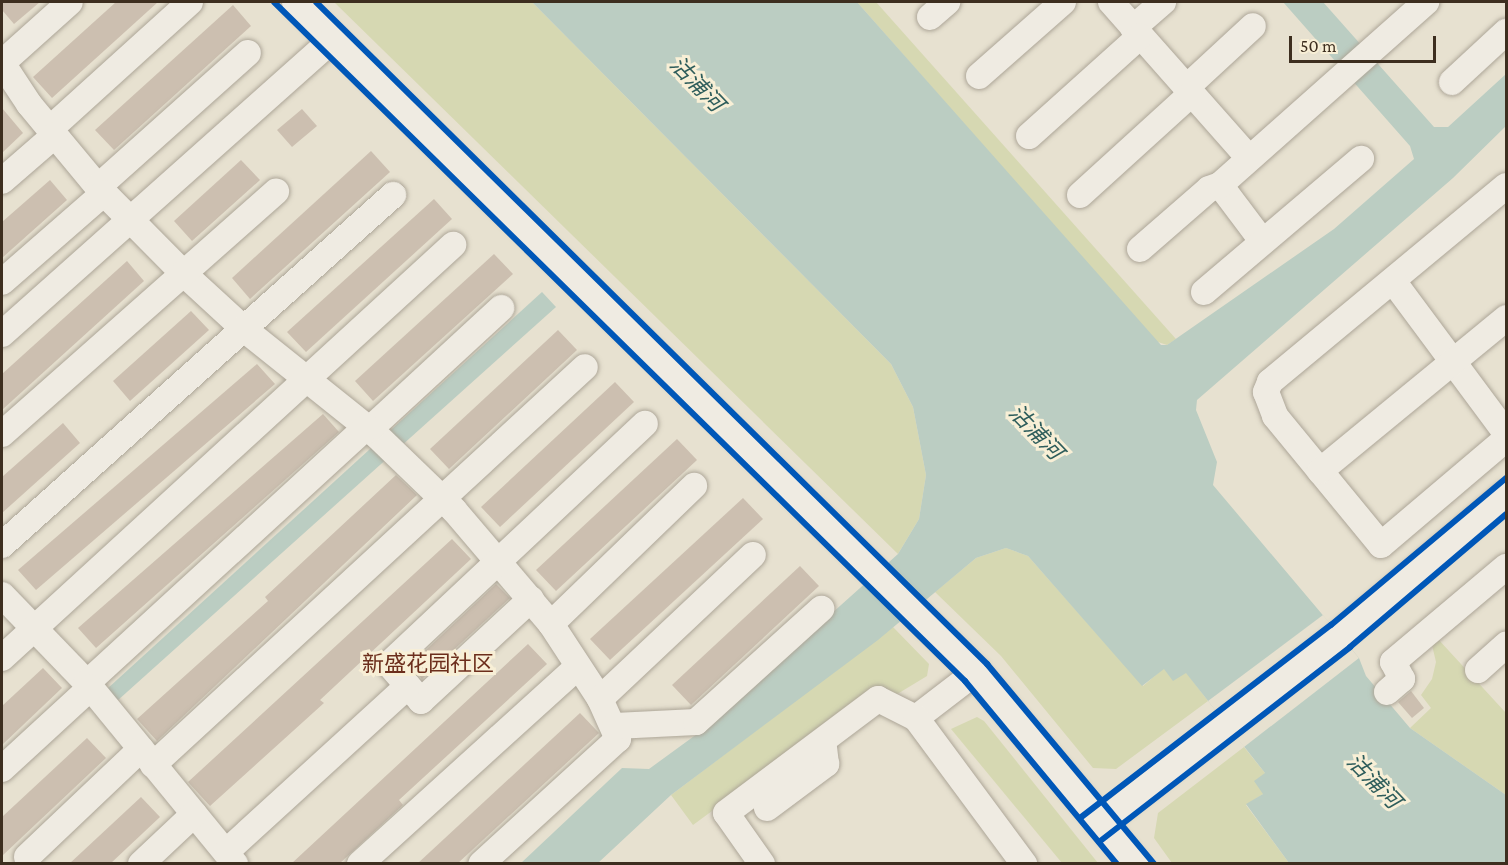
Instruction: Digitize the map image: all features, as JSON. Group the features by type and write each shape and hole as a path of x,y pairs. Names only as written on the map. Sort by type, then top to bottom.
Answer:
{"street":[{"path":"70,2 3,69 101,190 183,273 244,329 370,430 444,499 499,560 551,624 615,726 618,739 481,864"},
{"path":"2,181 190,2"},
{"path":"295,2 976,672 1103,821 1136,864"},
{"path":"979,76 1063,2"},
{"path":"1111,2 1249,158"},
{"path":"1029,136 1137,32 1163,2"},
{"path":"1140,249 1209,189 1220,185 1426,2"},
{"path":"1080,195 1253,26"},
{"path":"1452,82 1506,32"},
{"path":"2,334 333,39"},
{"path":"2,282 248,53"},
{"path":"1204,292 1361,159"},
{"path":"1220,185 1263,242"},
{"path":"1506,186 1270,382 1267,403 1275,416 1381,545 1506,439"},
{"path":"2,434 276,192"},
{"path":"2,545 393,195"},
{"path":"2,658 453,245"},
{"path":"1393,281 1506,433"},
{"path":"2,769 89,686 501,308"},
{"path":"1320,471 1506,318"},
{"path":"27,857 147,757 444,499 585,367"},
{"path":"531,599 421,700 389,664 645,424"},
{"path":"551,624 694,486"},
{"path":"1103,821 1340,635 1506,494"},
{"path":"600,699 753,555"},
{"path":"1387,692 1402,679 1393,662 1506,567"},
{"path":"2,595 89,686 231,858 408,686"},
{"path":"615,726 696,722 821,609"},
{"path":"1478,670 1506,645"},
{"path":"360,864 578,666"},
{"path":"916,718 976,672"},
{"path":"762,864 726,813 878,699 916,718 1024,864"},
{"path":"767,808 826,764 823,741"},
{"path":"141,864 194,814"}],"green space":[{"path":"334,2 532,2 891,364 913,407 926,475 919,519 898,554"},
{"path":"857,2 876,2 1176,339 1167,345 1155,341"},
{"path":"1006,548 1028,556 1143,686 1164,668 1186,672 1208,701 1116,769 1093,768 1001,656 935,592 976,558"},
{"path":"893,627 929,664 927,676 894,696 879,688 693,825 671,795"},
{"path":"1438,639 1506,713 1506,795 1410,728 1431,708 1421,695 1432,679 1436,662 1432,645"},
{"path":"977,717 984,721 1098,863 1062,863 951,729"},
{"path":"1244,747 1265,773 1263,794 1246,805 1289,863 1172,863 1154,838 1158,813"}],"water":[{"name":"沽浦河","path":"532,2 857,2 1161,345 1167,345 1334,229 1414,159 1410,146 1283,2 1323,2 1434,127 1448,127 1506,74 1506,126 1453,178 1197,400 1196,410 1217,462 1213,485 1359,658 1366,676 1410,728 1506,795 1506,863 1289,863 1246,804 1263,794 1254,781 1265,773 1186,673 1173,681 1164,669 1142,686 1028,556 1006,548 976,558 878,640 671,795 598,863 520,864 622,768 649,769 697,734 898,554 919,519 926,475 913,407 891,364"},
{"path":"542,292 556,307 117,701 107,689"}],"pier":[{"path":"1323,615 1359,658 1244,747 1208,701"}],"building":[{"path":"2,2 40,2 14,24 2,10"},
{"path":"116,2 158,2 52,98 33,77"},
{"path":"233,5 251,26 114,150 95,130"},
{"path":"2,108 23,133 2,153"},
{"path":"302,109 317,126 292,147 277,130"},
{"path":"371,151 390,172 250,299 232,278"},
{"path":"241,160 260,180 192,241 174,221"},
{"path":"50,180 67,200 2,258 2,222"},
{"path":"434,199 452,219 306,352 287,332"},
{"path":"494,254 513,274 373,401 355,381"},
{"path":"127,261 144,281 2,410 2,374"},
{"path":"191,311 209,330 130,401 113,381"},
{"path":"558,330 577,350 449,469 430,449"},
{"path":"257,364 275,384 36,590 18,570"},
{"path":"615,382 634,402 500,527 481,507"},
{"path":"323,414 339,432 96,648 78,628"},
{"path":"63,423 80,443 2,513 2,477"},
{"path":"677,439 697,460 556,591 536,570"},
{"path":"396,475 417,495 157,741 137,719 268,601 265,597"},
{"path":"743,498 763,519 610,660 590,639"},
{"path":"452,539 471,559 320,700 324,703 210,806 188,782"},
{"path":"800,566 819,586 691,705 672,685"},
{"path":"496,584 510,598 422,679 410,665"},
{"path":"528,644 547,664 399,800 403,805 339,864 291,864"},
{"path":"43,668 62,688 2,745 2,706"},
{"path":"1411,691 1424,708 1412,718 1398,702"},
{"path":"580,713 599,733 457,864 417,864"},
{"path":"87,738 106,758 2,856 2,817"},
{"path":"141,797 160,817 110,864 69,864"}],"cycle path":[{"path":"274,2 965,681 1117,864"},
{"path":"316,2 987,664 1154,864"},
{"path":"1080,818 1331,625 1506,478"},
{"path":"1099,842 1350,647 1506,514"}],"district":[{"name":"新盛花园社区","path":"428,664"}]}
